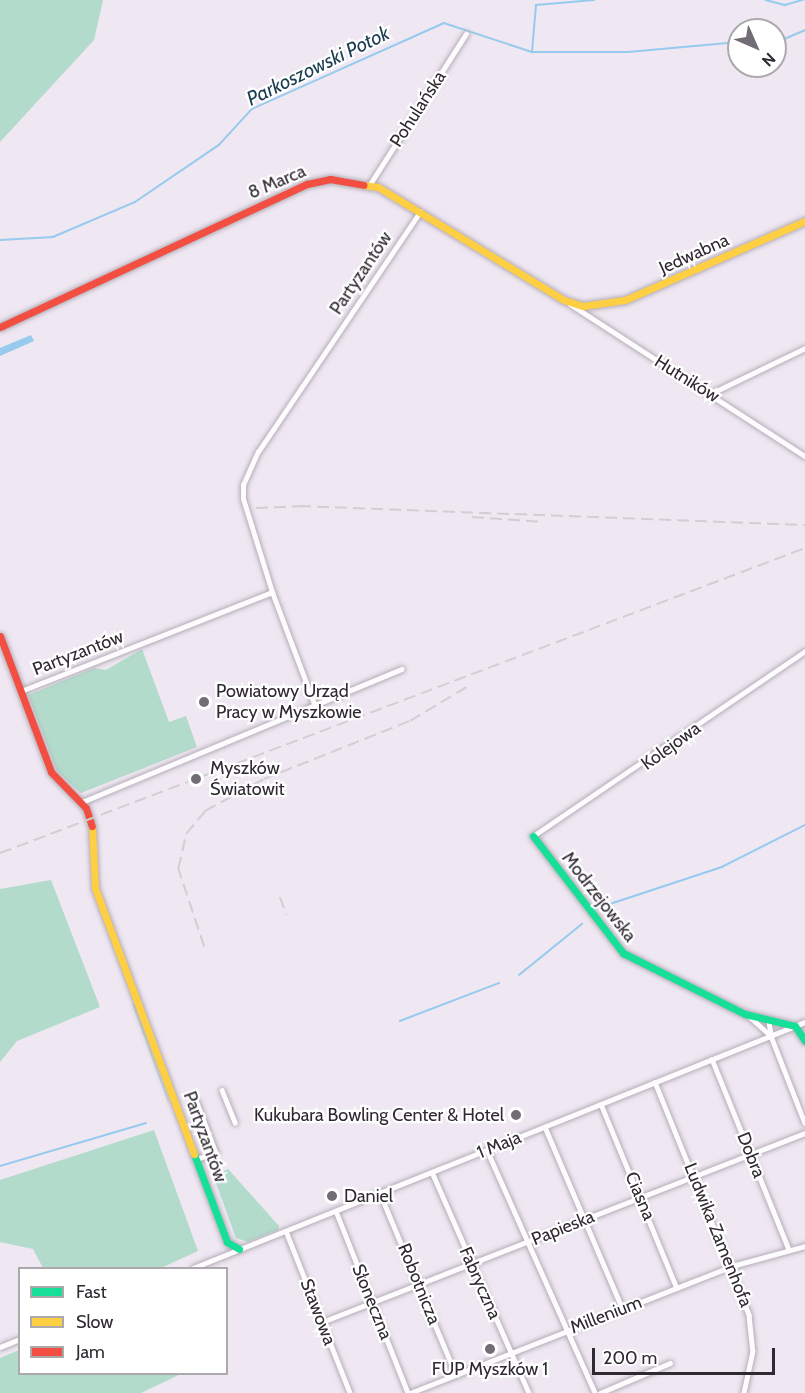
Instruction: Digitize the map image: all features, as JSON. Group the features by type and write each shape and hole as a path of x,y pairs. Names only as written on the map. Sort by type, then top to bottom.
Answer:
{"street":[{"name":"Pohulańska","path":"370,184 466,34"},
{"name":"8 Marca","path":"0,327 306,184 337,178 370,184 568,302 593,306"},
{"name":"Partyzantów","path":"239,1249 227,1242 95,888 90,864 93,830 82,802 51,772 21,691 272,592 243,499 248,468 420,212"},
{"name":"Jedwabna","path":"593,306 625,300 805,221"},
{"name":"Hutników","path":"568,302 712,393 805,456"},
{"path":"712,393 805,348"},
{"path":"272,592 314,704"},
{"path":"0,636 21,691"},
{"name":"Kolejowa","path":"534,837 805,651"},
{"path":"82,802 401,669"},
{"name":"Modrzejowska","path":"534,837 623,953 745,1014 795,1026"},
{"name":"Modrzejowska","path":"745,1014 771,1036"},
{"path":"769,1021 771,1036 805,1123"},
{"name":"1 Maja","path":"198,1267 805,1022"},
{"path":"795,1026 805,1041"},
{"name":"Dobra","path":"712,1059 789,1250"},
{"name":"Ludwika Zamenhofa","path":"655,1082 732,1266 753,1338 744,1393"},
{"path":"222,1090 235,1123"},
{"path":"196,1100 216,1153 197,1159"},
{"name":"Ciasna","path":"601,1104 677,1288"},
{"path":"545,1127 623,1310"},
{"name":"Papieska","path":"322,1322 805,1133"},
{"path":"487,1150 595,1393"},
{"name":"Fabryczna","path":"432,1172 529,1393"},
{"name":"Robotnicza","path":"380,1193 420,1284 456,1375"},
{"name":"Słoneczna","path":"336,1210 409,1393"},
{"name":"Stawowa","path":"286,1231 350,1393"},
{"name":"Millenium","path":"409,1393 732,1266 805,1246"},
{"path":"0,1347 18,1341"},
{"path":"600,1393 670,1363"}],"green space":[{"path":"0,0 103,0 94,40 0,142"},
{"path":"142,649 169,722 186,716 197,747 81,793 57,771 28,695 94,668 106,670"},
{"path":"51,880 100,1007 17,1041 0,1062 0,889"},
{"path":"132,1004 134,1004 169,1102 168,1102"},
{"path":"154,1130 198,1251 163,1267 42,1267 33,1249 0,1242 0,1180"},
{"path":"228,1169 279,1226 278,1230 248,1242 236,1238 213,1175"},
{"path":"18,1350 18,1375 179,1375 141,1393 0,1393 0,1358"}],"water":[{"path":"31,335 34,341 0,356 0,348"}],"waterway":[{"name":"Parkoszowski Potok","path":"532,52 536,5 594,0"},
{"name":"Parkoszowski Potok","path":"766,0 785,5 803,0"},
{"name":"Parkoszowski Potok","path":"0,240 53,237 135,202 219,145 252,109 444,23 532,52 628,52 727,43"},
{"name":"Parkoszowski Potok","path":"787,38 805,30"},
{"path":"595,909 722,867 805,825"},
{"path":"519,975 582,924"},
{"path":"400,1021 499,983"},
{"path":"0,1166 146,1123"}],"railway":[{"path":"299,506 805,525"},
{"path":"256,508 307,506"},
{"path":"472,517 544,522"},
{"path":"0,853 805,548"},
{"path":"204,947 178,869 186,834 205,811 264,779 410,721 470,685"},
{"path":"280,897 287,915"}],"traffic: fast":[{"path":"533,836 623,953 745,1014 795,1026 805,1041"},
{"path":"194,1154 227,1242 239,1249"}],"traffic: slow":[{"path":"363,185 378,187 564,300 583,306 625,300 805,221"},
{"path":"92,826 95,888 194,1154"}],"traffic: jam":[{"path":"0,327 307,184 330,179 363,185"},
{"path":"0,636 51,772 86,808 92,826"}],"place":[{"name":"Powiatowy Urząd Pracy w Myszkowie","path":"204,702"},
{"name":"Myszków Światowit","path":"196,779"},
{"name":"Kukubara Bowling Center & Hotel","path":"516,1115"},
{"name":"Daniel","path":"332,1196"},
{"name":"FUP Myszków 1","path":"490,1349"}]}
